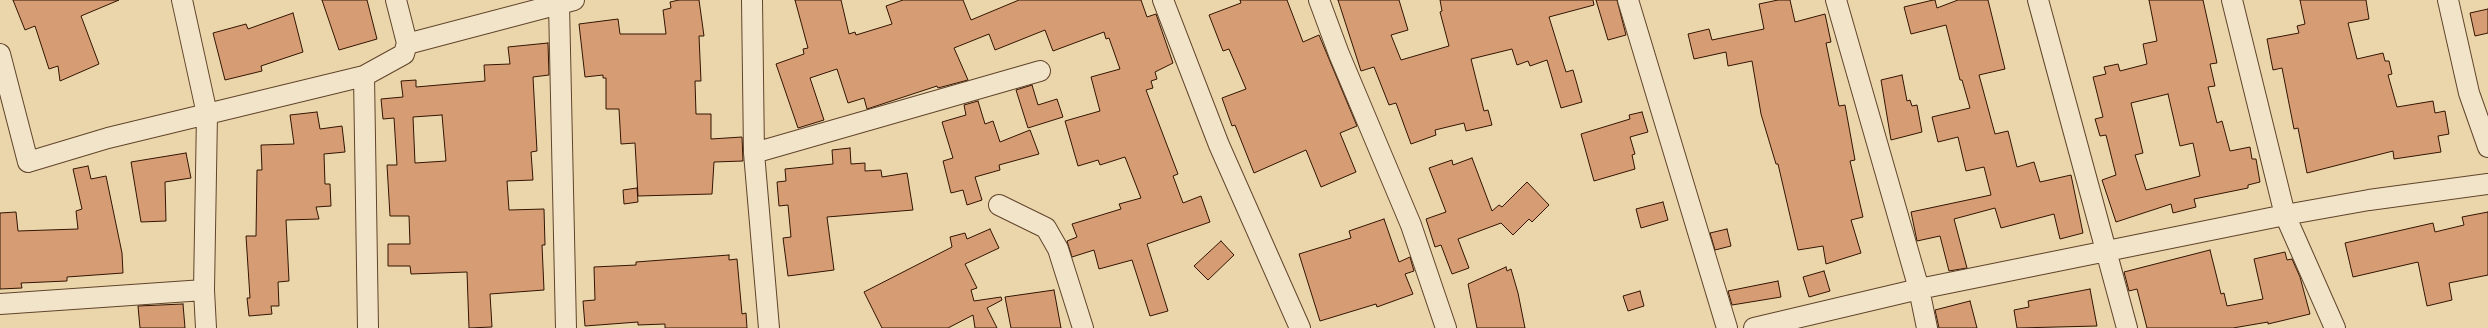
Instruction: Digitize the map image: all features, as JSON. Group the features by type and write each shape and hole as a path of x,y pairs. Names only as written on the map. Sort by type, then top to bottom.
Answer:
{"street":[{"path":"182,0 207,114 204,290 206,328"},
{"path":"0,54 28,162 108,138 364,76 404,54 407,44 396,0"},
{"path":"752,0 754,153 769,328"},
{"path":"1164,0 1219,145 1300,328"},
{"path":"1319,0 1339,54 1411,225 1446,328"},
{"path":"1628,0 1727,328"},
{"path":"1836,0 1919,290 1927,328"},
{"path":"2038,0 2127,328"},
{"path":"2232,0 2285,215 2335,328"},
{"path":"2448,0 2469,93 2488,147"},
{"path":"407,44 567,2 566,328"},
{"path":"754,153 1040,71"},
{"path":"364,76 368,328"},
{"path":"1754,328 1919,290 2285,215 2369,200 2488,184"},
{"path":"999,205 1046,228 1058,249 1083,328"},
{"path":"0,304 204,290"}],"building":[{"path":"13,0 119,0 81,16 99,64 60,81 58,66 49,69 35,26 25,30"},
{"path":"322,0 367,0 377,39 339,50"},
{"path":"679,0 699,0 704,36 699,36 701,81 695,81 696,114 711,114 711,139 742,137 743,161 714,162 712,194 638,196 635,143 621,144 619,109 606,109 606,78 603,78 603,75 585,77 579,24 618,19 620,34 666,34 663,10 671,8 670,2"},
{"path":"795,0 841,0 849,34 855,32 856,35 892,24 886,6 903,0 963,0 971,20 1019,0 1141,0 1147,17 1156,14 1173,63 1155,72 1157,79 1151,81 1153,88 1146,90 1178,174 1173,176 1183,203 1201,196 1210,222 1147,244 1168,311 1150,316 1132,260 1099,269 1094,250 1072,257 1067,241 1077,237 1072,224 1121,209 1119,204 1141,198 1125,157 1100,165 1098,160 1078,166 1065,121 1100,111 1091,77 1120,69 1109,38 1106,39 1104,32 1053,51 1045,30 995,50 989,34 954,48 968,80 938,88 937,86 867,109 864,98 848,103 837,69 810,78 824,120 798,128 776,64 804,54 803,49 808,48"},
{"path":"1240,0 1287,0 1303,42 1319,35 1357,126 1340,133 1356,172 1321,187 1306,150 1254,173 1235,125 1232,126 1222,98 1246,89 1229,49 1223,51 1209,15 1241,3"},
{"path":"1338,0 1399,0 1408,30 1391,35 1401,60 1449,46 1440,12 1442,11 1440,0 1593,0 1594,5 1549,17 1566,72 1573,70 1582,102 1561,108 1547,60 1530,66 1528,61 1517,65 1512,49 1471,59 1484,111 1488,110 1492,125 1466,131 1464,123 1435,130 1436,135 1411,144 1396,103 1389,105 1374,67 1361,71"},
{"path":"1596,0 1617,0 1626,35 1608,40"},
{"path":"1778,0 1790,0 1795,22 1825,14 1831,42 1826,43 1839,106 1845,105 1855,160 1850,161 1863,217 1851,220 1861,253 1826,264 1823,246 1798,250 1778,164 1776,164 1761,114 1752,61 1728,66 1726,52 1694,59 1688,34 1709,29 1712,40 1764,29 1759,4"},
{"path":"1935,0 1937,8 1958,0 1988,0 2005,69 1979,75 1995,134 2008,131 2017,167 2034,162 2040,182 2071,175 2083,233 2060,239 2054,214 2001,228 1995,208 1954,219 1967,268 1949,271 1940,236 1917,241 1911,212 1991,195 1984,167 1966,171 1958,137 1938,142 1932,117 1970,108 1962,80 1960,80 1946,25 1911,34 1904,7"},
{"path":"2149,0 2203,0 2217,63 2210,64 2215,86 2208,87 2217,123 2222,121 2230,151 2250,147 2252,159 2256,159 2260,182 2248,185 2248,188 2194,199 2196,207 2173,213 2171,204 2116,222 2102,180 2116,175 2106,135 2100,136 2095,119 2103,117 2093,77 2106,74 2104,67 2118,64 2120,71 2147,64 2143,44 2157,41","holes":["2168,94 2180,146 2193,143 2200,176 2146,190 2135,155 2143,153 2131,103"]},
{"path":"2300,0 2366,0 2369,19 2348,23 2357,59 2383,53 2385,61 2389,61 2392,74 2388,75 2397,107 2433,101 2435,113 2445,111 2449,134 2438,136 2441,152 2394,159 2393,151 2307,173 2298,128 2294,129 2282,68 2273,70 2267,39 2299,33 2297,26 2305,24"},
{"path":"2488,9 2488,33 2475,36 2470,13"},
{"path":"293,13 303,52 261,66 262,71 225,80 213,33 246,24 248,29"},
{"path":"548,43 549,75 533,77 537,151 531,152 533,180 507,181 509,210 544,209 545,245 542,245 544,290 490,294 492,327 469,328 467,272 411,274 410,266 388,266 388,244 410,244 409,216 390,216 387,165 397,165 394,118 383,119 381,99 403,97 401,81 416,80 416,87 485,81 484,65 510,64 508,47","holes":["442,115 446,161 415,163 413,117"]},
{"path":"1902,75 1907,101 1910,100 1912,106 1917,105 1922,132 1891,140 1881,80"},
{"path":"1032,85 1038,105 1057,99 1063,117 1028,128 1016,90"},
{"path":"978,101 985,124 993,121 1000,142 1030,130 1039,154 999,165 1000,170 975,177 982,200 967,205 963,190 951,193 943,161 953,158 942,122 966,115 964,105"},
{"path":"317,112 320,129 342,126 345,152 324,154 325,184 330,184 331,206 316,207 319,219 286,220 289,281 278,282 279,306 271,306 272,314 249,316 247,298 250,298 246,236 256,236 257,170 262,170 261,145 294,144 290,115"},
{"path":"1642,112 1648,132 1630,137 1635,154 1632,155 1635,169 1594,181 1581,134 1630,119 1629,115"},
{"path":"850,148 851,164 865,163 865,171 881,170 882,177 907,173 913,210 827,217 834,270 788,276 783,238 791,237 788,205 779,206 777,182 786,181 785,169 833,164 832,150"},
{"path":"186,153 191,178 165,182 166,221 141,222 131,162"},
{"path":"1472,158 1492,211 1499,205 1502,207 1527,182 1549,205 1532,222 1529,219 1513,235 1501,223 1458,239 1469,268 1452,274 1441,245 1435,247 1426,219 1446,212 1429,168 1452,160 1453,165"},
{"path":"88,166 91,179 106,176 122,253 123,273 67,277 67,281 21,283 22,288 0,289 0,213 16,212 18,231 78,229 76,211 82,209 73,169"},
{"path":"637,188 638,202 624,204 623,190"},
{"path":"1663,202 1668,220 1641,228 1636,209"},
{"path":"2488,212 2488,275 2449,283 2452,300 2427,306 2418,262 2353,277 2345,243 2433,223 2435,232 2464,225 2462,217"},
{"path":"1384,219 1399,262 1410,257 1414,271 1405,274 1413,294 1377,307 1376,304 1320,321 1299,254 1351,238 1349,231"},
{"path":"990,229 999,248 965,264 977,288 971,290 974,301 1001,297 1002,300 987,308 997,328 975,328 973,315 948,328 882,328 864,292 952,247 950,237 965,233 967,239"},
{"path":"1727,229 1731,246 1715,250 1710,233"},
{"path":"1221,241 1234,255 1208,280 1194,266"},
{"path":"2210,250 2221,294 2224,293 2227,306 2263,299 2254,259 2285,252 2287,260 2292,259 2300,277 2310,314 2268,324 2268,322 2233,328 2147,328 2137,289 2129,291 2124,272"},
{"path":"729,255 729,260 737,259 742,314 746,313 747,328 665,328 665,324 638,325 638,322 585,326 583,301 595,300 594,267 636,265 636,262"},
{"path":"1506,267 1507,271 1511,269 1518,293 1525,328 1477,328 1468,284"},
{"path":"1824,271 1830,291 1809,297 1803,277"},
{"path":"1778,281 1781,297 1732,305 1728,291"},
{"path":"2090,289 2097,326 2017,328 2014,310 2029,307 2028,301"},
{"path":"1054,290 1061,328 1011,328 1005,297"},
{"path":"1640,291 1644,306 1628,311 1623,296"},
{"path":"1970,301 1977,328 1939,328 1935,310"},
{"path":"183,304 185,328 140,328 138,306"}]}
